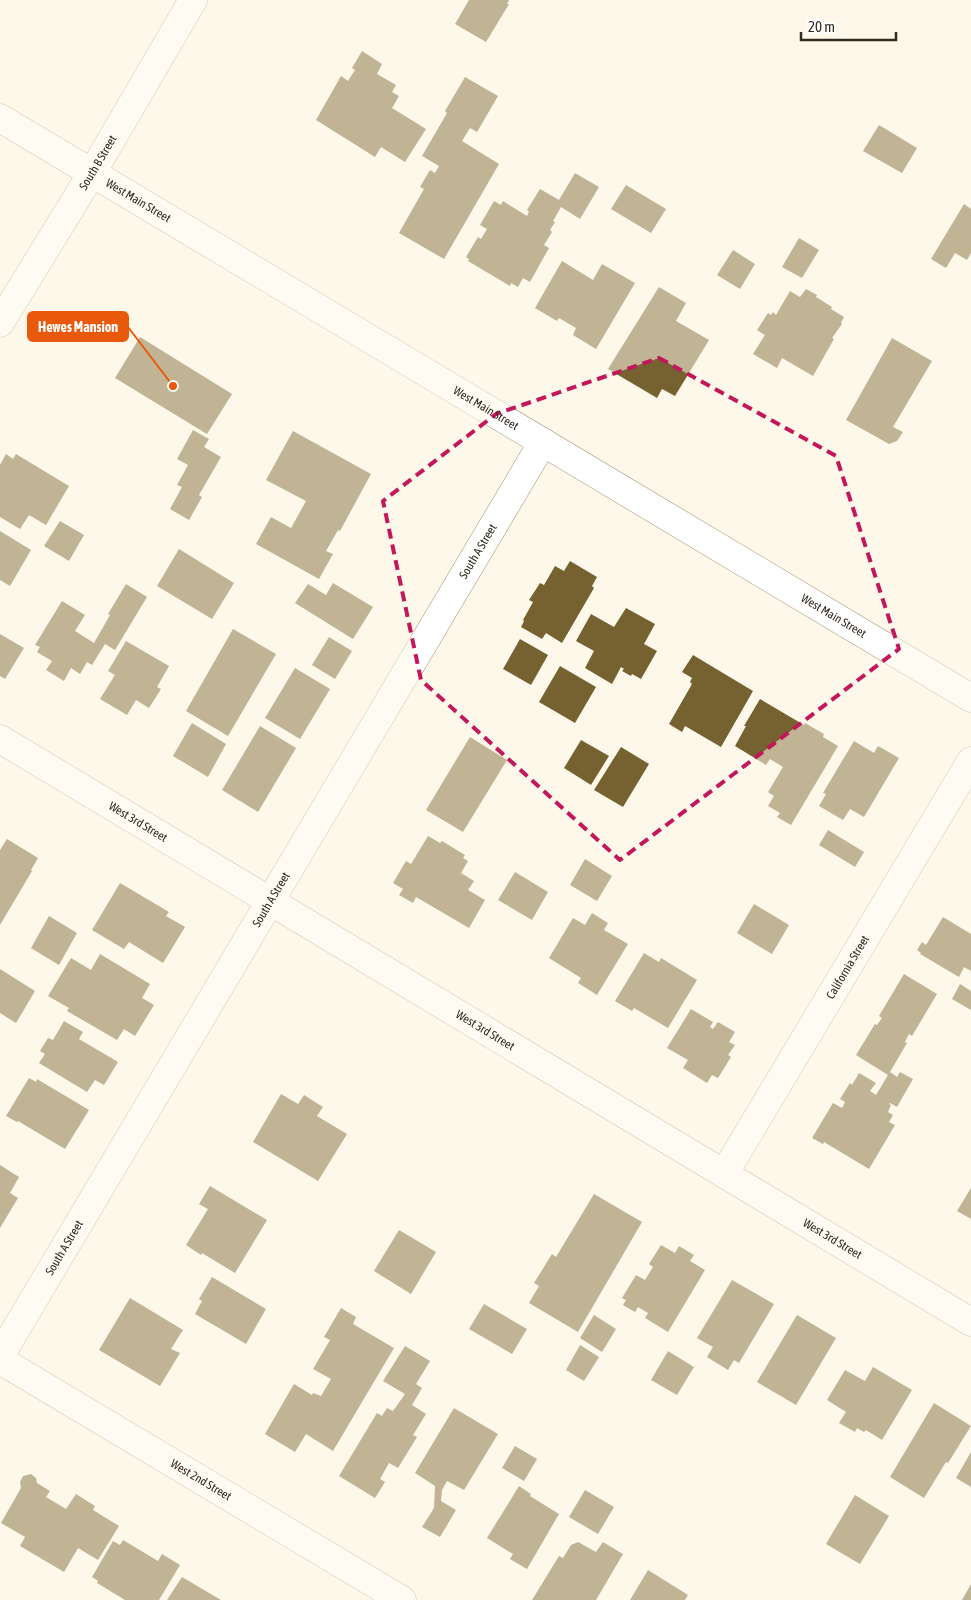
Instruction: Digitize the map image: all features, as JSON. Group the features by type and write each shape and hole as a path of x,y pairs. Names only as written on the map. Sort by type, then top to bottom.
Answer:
{"street":[{"name":"South B Street","path":"0,323 92,173 193,0"},
{"name":"West Main Street","path":"0,118 971,698"},
{"name":"South A Street","path":"0,1356 543,442"},
{"name":"West 3rd Street","path":"0,739 971,1322"},
{"name":"California Street","path":"724,1174 971,761"},
{"name":"West 2nd Street","path":"0,1360 402,1600"}],"highlighted area":[{"path":"659,358 836,456 899,649 731,778 620,860 421,680 383,501 496,414"}],"building":[{"path":"469,0 509,0 507,4 509,4 486,42 455,24"},
{"path":"362,51 382,64 377,74 396,85 392,92 399,96 392,108 426,129 405,162 381,147 375,157 316,120 341,76 348,81 355,70 352,68"},
{"path":"465,77 498,96 477,132 470,128 462,141 499,164 444,259 399,233 424,189 420,187 430,170 435,173 439,166 422,156"},
{"path":"879,125 917,148 902,173 863,151"},
{"path":"575,173 599,187 580,219 561,207 553,221 555,222 550,230 552,232 544,245 549,248 530,282 523,278 518,287 511,283 510,286 468,261 469,259 466,257 478,237 481,239 487,229 480,225 494,201 501,205 503,201 527,216 529,212 527,210 540,189 559,200"},
{"path":"626,185 666,209 651,233 611,209"},
{"path":"964,204 971,209 971,253 967,260 955,253 946,268 931,259"},
{"path":"799,238 819,250 802,278 782,267"},
{"path":"733,250 755,264 740,289 717,275"},
{"path":"562,261 593,280 602,264 635,283 596,349 573,335 576,328 559,318 557,321 535,308"},
{"path":"659,287 686,303 676,321 709,340 675,396 662,389 657,398 608,369"},
{"path":"806,289 817,295 816,297 844,317 813,376 782,358 777,368 753,354 765,335 757,330 768,313 771,315 773,312 776,315 790,291 800,297"},
{"path":"140,337 232,394 207,434 115,378"},
{"path":"892,338 932,361 893,427 903,432 897,441 889,444 846,420"},
{"path":"193,430 209,439 204,447 221,457 199,495 202,497 189,520 170,509 182,487 177,485 188,465 177,459"},
{"path":"293,431 371,474 340,531 338,530 326,551 333,554 319,579 256,544 271,517 291,528 306,501 266,480"},
{"path":"6,454 13,459 16,454 69,486 46,525 29,515 20,529 0,517 0,465"},
{"path":"60,521 84,535 69,561 44,546"},
{"path":"0,531 31,550 10,586 0,580"},
{"path":"179,549 234,583 212,619 157,586"},
{"path":"570,561 597,577 592,586 594,588 562,643 546,633 542,639 521,627 533,602 529,600 540,583 544,585 555,566 564,571"},
{"path":"333,583 373,607 353,639 295,603 308,584 326,595"},
{"path":"126,584 147,597 115,650 105,644 92,665 87,662 80,674 71,668 64,681 46,670 52,661 37,652 40,647 35,645 62,601 85,615 75,631 94,643 110,615 108,614"},
{"path":"626,608 655,624 644,644 657,651 641,679 622,671 624,669 621,667 612,684 585,668 594,651 576,641 591,614 614,627"},
{"path":"233,629 276,654 228,736 186,711"},
{"path":"0,634 24,648 5,679 0,676"},
{"path":"329,637 352,651 335,679 312,665"},
{"path":"520,639 548,655 531,685 503,669"},
{"path":"126,641 169,666 157,687 161,689 149,708 136,700 127,715 100,699 115,675 108,671"},
{"path":"693,655 753,691 721,747 685,726 682,732 669,724 692,684 690,682 692,678 682,672"},
{"path":"560,666 596,687 575,723 539,702"},
{"path":"295,668 330,689 300,739 265,718"},
{"path":"760,699 804,725 805,723 824,734 823,737 838,746 791,825 777,817 780,813 768,806 774,796 768,792 783,767 770,759 766,765 735,746"},
{"path":"192,723 226,744 208,777 173,756"},
{"path":"260,726 296,748 258,812 222,790"},
{"path":"470,737 507,760 463,832 426,810"},
{"path":"581,740 609,756 591,785 564,768"},
{"path":"854,741 874,753 878,746 899,758 864,817 850,809 843,820 819,806 826,794 823,793"},
{"path":"621,747 649,764 623,807 594,790"},
{"path":"828,830 864,852 855,867 819,845"},
{"path":"428,836 440,843 442,841 465,855 463,858 468,861 461,873 474,881 468,890 485,900 469,928 416,897 413,903 399,895 403,889 393,883 406,861 411,864"},
{"path":"7,839 38,858 0,925 0,850"},
{"path":"585,859 612,876 597,901 570,885"},
{"path":"515,872 548,892 532,920 498,900"},
{"path":"120,883 169,912 166,916 185,927 163,963 129,942 124,949 92,930"},
{"path":"754,904 789,925 772,954 737,933"},
{"path":"592,913 608,923 604,930 628,944 597,995 578,983 581,978 549,958 573,918 585,925"},
{"path":"49,916 77,933 59,965 31,948"},
{"path":"943,917 971,934 971,971 964,967 959,977 920,954 917,950 922,942 926,945"},
{"path":"644,953 659,962 661,958 697,980 668,1028 634,1008 632,1011 615,1001"},
{"path":"100,954 150,984 142,998 154,1005 135,1036 124,1029 117,1040 67,1011 69,1008 48,996 71,958 91,970"},
{"path":"0,969 35,991 16,1023 0,1013"},
{"path":"904,974 937,994 912,1036 909,1034 905,1042 907,1043 890,1072 897,1077 900,1072 913,1079 897,1107 889,1104 891,1105 888,1112 893,1115 889,1122 895,1125 869,1169 824,1142 823,1144 812,1138 833,1103 842,1108 845,1102 840,1099 859,1073 876,1083 870,1091 876,1095 888,1075 856,1055 875,1024 877,1025 882,1018 879,1016"},
{"path":"960,984 971,991 971,1010 952,999"},
{"path":"691,1009 713,1022 710,1027 713,1029 718,1022 735,1032 729,1042 735,1045 728,1055 731,1057 718,1078 712,1075 707,1083 683,1068 688,1060 667,1048"},
{"path":"64,1021 83,1032 79,1039 118,1062 104,1085 95,1080 87,1092 39,1063 45,1054 40,1051 48,1038 53,1040"},
{"path":"29,1078 36,1082 37,1079 89,1110 65,1149 6,1116"},
{"path":"281,1094 298,1104 304,1095 323,1107 317,1116 347,1134 318,1181 253,1142"},
{"path":"0,1165 19,1177 10,1193 18,1198 0,1228"},
{"path":"210,1186 267,1220 235,1273 186,1245 208,1209 199,1204"},
{"path":"971,1188 971,1219 957,1211"},
{"path":"594,1194 642,1222 578,1332 529,1303 539,1286 534,1283 552,1254 556,1257"},
{"path":"399,1230 436,1252 411,1294 374,1271"},
{"path":"661,1245 675,1253 679,1246 694,1255 690,1261 705,1270 668,1332 645,1318 648,1313 638,1307 635,1312 623,1305 626,1300 622,1298 636,1275 645,1280 653,1267 649,1264"},
{"path":"212,1277 266,1309 246,1344 195,1314 202,1301 199,1299"},
{"path":"732,1280 774,1304 739,1363 734,1360 728,1370 707,1357 713,1347 697,1338"},
{"path":"130,1298 183,1330 171,1349 180,1353 160,1386 99,1350"},
{"path":"484,1304 527,1329 512,1354 469,1329"},
{"path":"341,1308 356,1317 353,1324 394,1348 333,1451 306,1434 295,1452 265,1434 294,1384 312,1395 313,1393 321,1396 331,1379 313,1369 330,1340 324,1337"},
{"path":"594,1315 616,1329 602,1352 580,1338"},
{"path":"797,1315 836,1338 796,1405 757,1382"},
{"path":"580,1345 599,1357 584,1381 566,1370"},
{"path":"405,1346 430,1361 416,1384 422,1388 412,1405 426,1414 413,1435 417,1437 398,1468 389,1463 380,1479 385,1482 375,1498 339,1476 377,1413 382,1416 387,1408 393,1411 405,1394 383,1381"},
{"path":"668,1351 694,1367 677,1395 651,1380"},
{"path":"873,1367 912,1390 882,1440 866,1430 864,1432 857,1428 855,1432 839,1423 846,1412 827,1400 845,1370 865,1381"},
{"path":"934,1403 971,1426 924,1498 890,1477"},
{"path":"454,1408 498,1434 464,1490 447,1481 442,1490 441,1501 456,1510 440,1537 422,1527 434,1508 435,1486 415,1473"},
{"path":"515,1446 537,1459 524,1481 502,1468"},
{"path":"971,1452 971,1487 956,1478"},
{"path":"31,1474 36,1478 37,1483 50,1491 46,1497 66,1509 76,1494 95,1506 93,1510 119,1526 98,1560 78,1548 64,1572 20,1546 25,1537 1,1523 21,1488 20,1482 23,1476"},
{"path":"519,1486 531,1494 530,1496 559,1514 527,1569 510,1559 513,1554 487,1538"},
{"path":"585,1490 614,1507 598,1534 569,1517"},
{"path":"855,1495 889,1516 860,1564 826,1544"},
{"path":"123,1540 158,1561 162,1554 180,1565 159,1600 125,1600 97,1583 98,1581 92,1577 113,1541 120,1545"},
{"path":"578,1542 596,1552 603,1542 623,1554 596,1600 532,1600 559,1556 563,1558 571,1545"},
{"path":"648,1570 688,1595 685,1600 630,1600"},
{"path":"182,1577 221,1600 167,1600"},
{"path":"971,1584 971,1600 962,1600"}],"place":[{"name":"Hewes Mansion","path":"173,386"}]}
